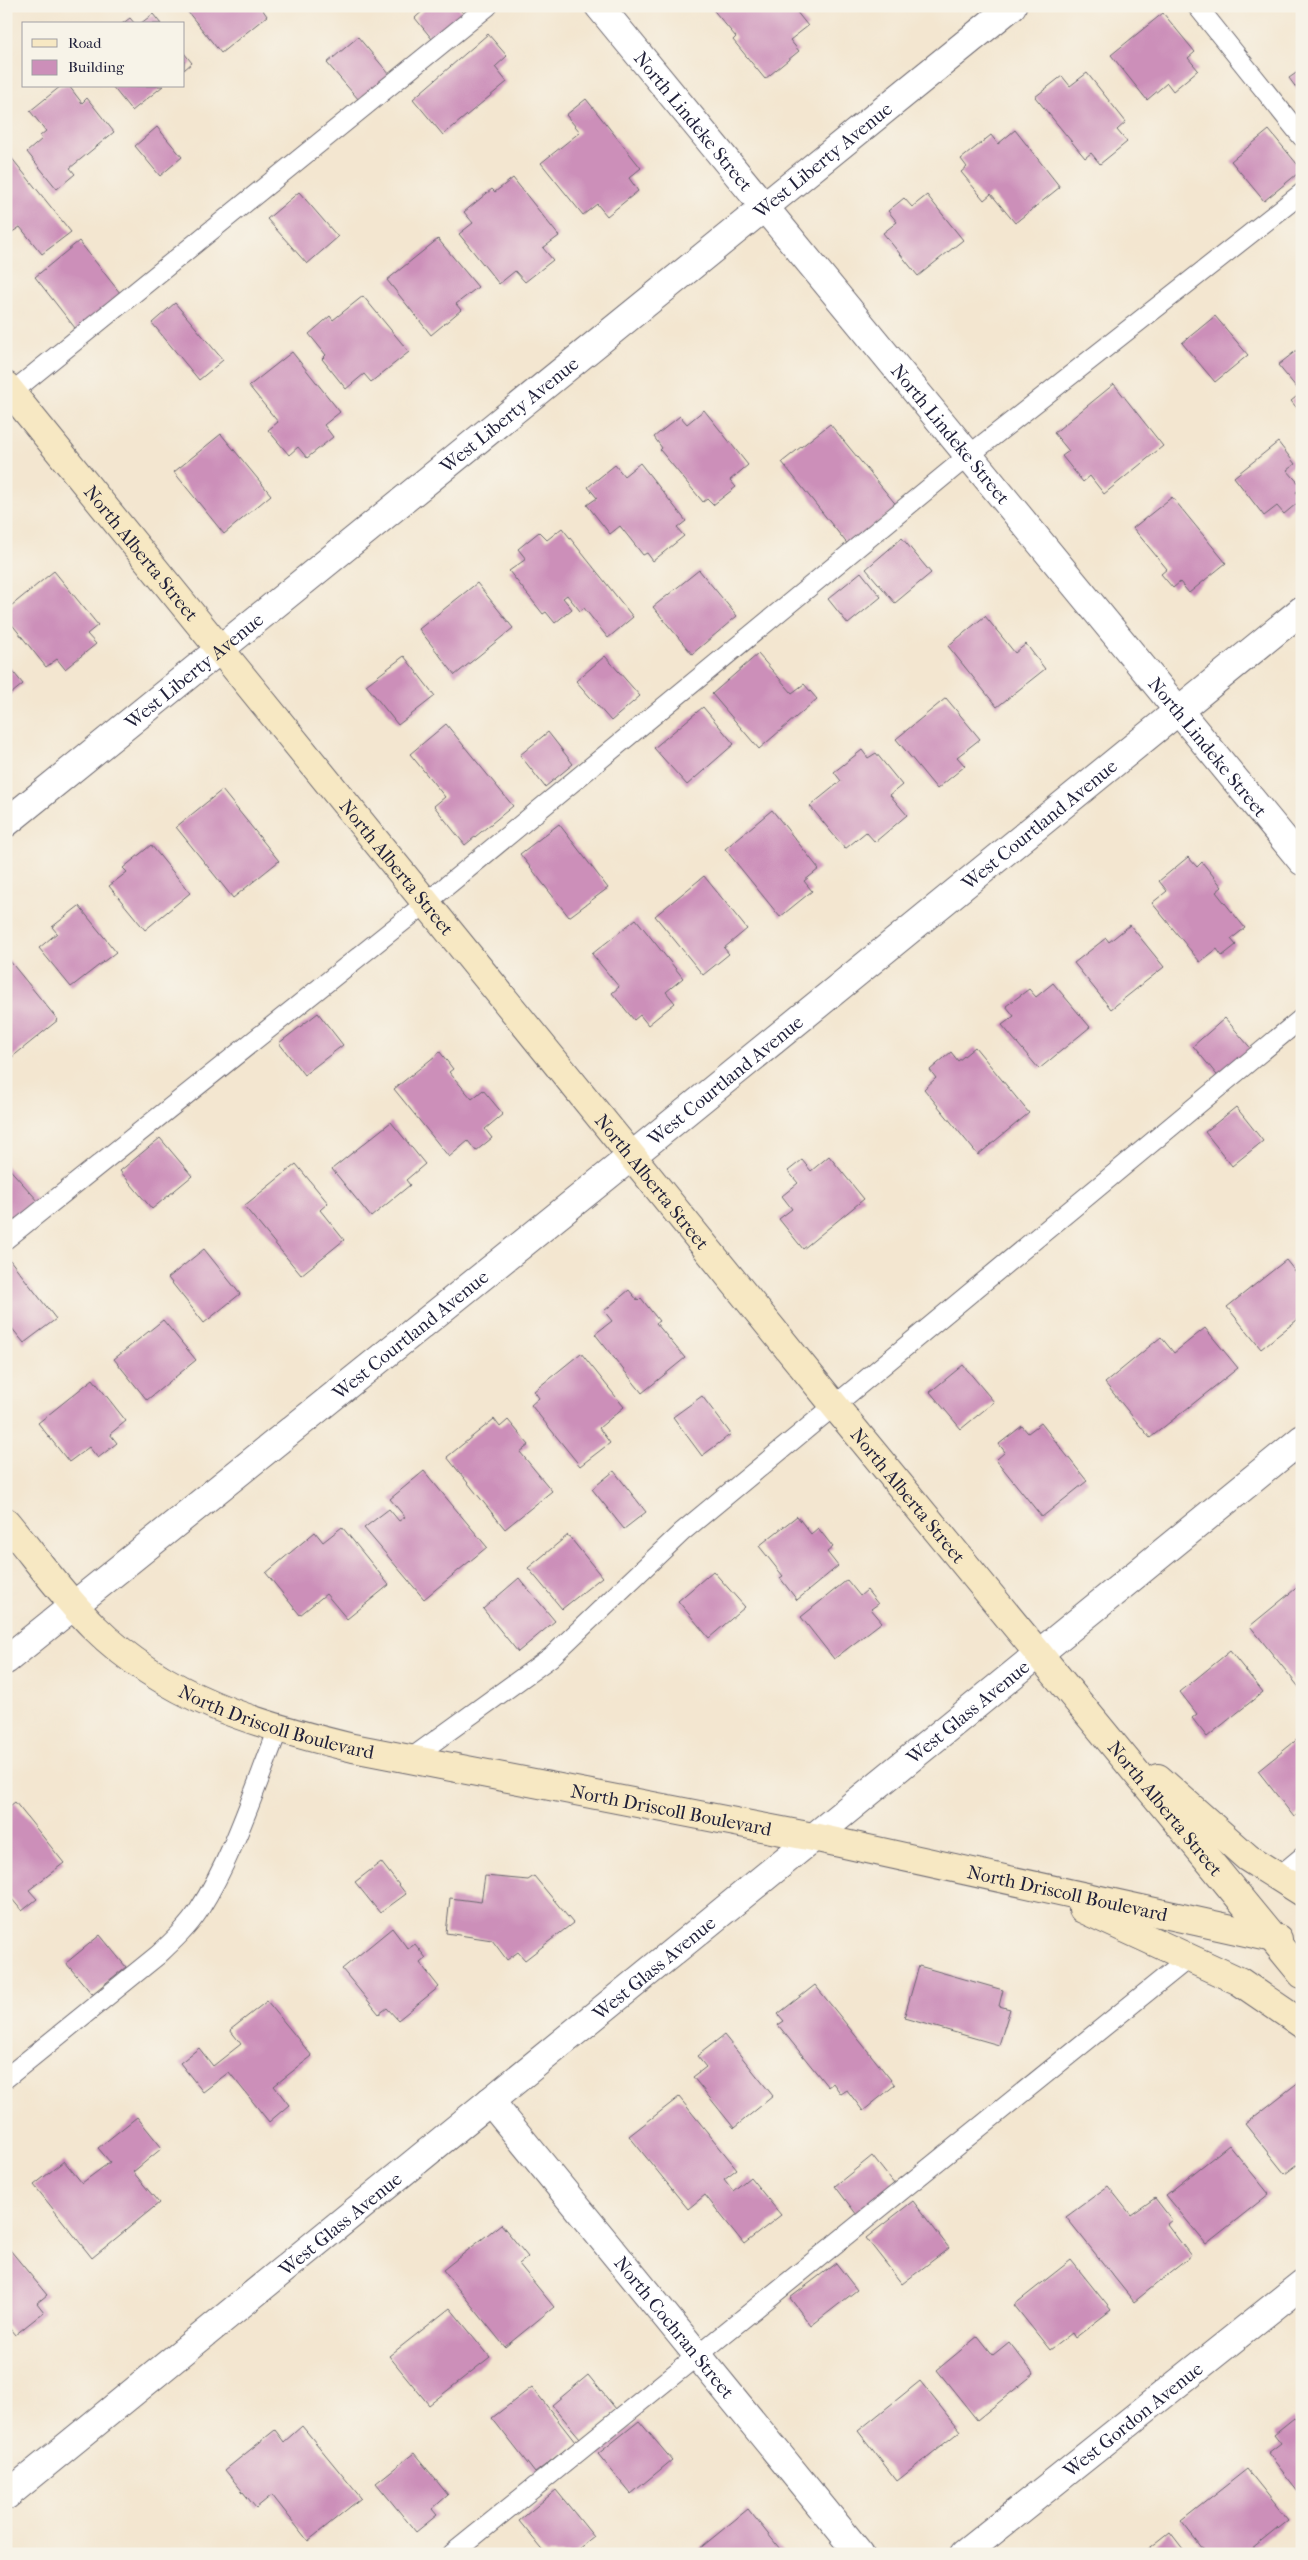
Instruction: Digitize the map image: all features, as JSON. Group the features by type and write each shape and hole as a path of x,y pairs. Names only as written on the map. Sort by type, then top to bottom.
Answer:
{"main road":[{"name":"North Alberta Street","path":"8,392 1302,1974"},
{"path":"6,1522 74,1605"},
{"name":"North Driscoll Boulevard","path":"74,1605 122,1652 149,1671 204,1701 278,1730 410,1759 814,1837 1302,1944"},
{"path":"1094,1721 1248,1858 1302,1892"},
{"path":"1032,1886 1239,1981 1302,2024"}],"street":[{"name":"North Lindeke Street","path":"599,6 763,208 1180,710 1302,861"},
{"name":"West Liberty Avenue","path":"6,823 1012,6"},
{"name":"West Courtland Avenue","path":"6,1660 632,1155 1302,610"},
{"name":"West Glass Avenue","path":"6,2496 1302,1439"},
{"name":"North Cochran Street","path":"490,2101 860,2554"},
{"name":"West Gordon Avenue","path":"964,2554 1302,2284"}],"lane":[{"path":"8,392 488,6"},
{"path":"1197,6 1302,137"},
{"path":"6,1239 426,903 968,456 1302,192"},
{"path":"410,1759 551,1657 682,1532 834,1404 1302,1018"},
{"path":"6,2078 158,1955 179,1935 199,1911 223,1867 278,1730"},
{"path":"1278,1877 1302,1857"},
{"path":"452,2554 1190,1957"}],"building":[{"path":"183,6 260,6 267,16 221,53"},
{"path":"428,6 457,6 467,18 436,44 415,18"},
{"path":"710,6 792,6 808,26 790,40 799,51 765,79 733,40 736,37"},
{"path":"1163,13 1195,52 1188,58 1198,70 1173,91 1167,83 1147,100 1111,55"},
{"path":"153,14 159,22 143,22"},
{"path":"130,18 133,22 125,22"},
{"path":"488,34 507,56 495,67 507,82 443,135 413,99"},
{"path":"358,37 390,75 359,100 327,63"},
{"path":"185,54 192,63 185,69"},
{"path":"1302,69 1302,91 1300,93 1289,78"},
{"path":"1087,73 1126,122 1117,130 1127,142 1100,164 1091,153 1085,158 1035,97 1062,76 1070,86"},
{"path":"59,88 71,88 82,103 87,98 114,132 70,168 75,174 57,189 27,152 42,139 40,136 46,131 30,111"},
{"path":"114,88 161,88 132,111"},
{"path":"586,99 641,168 629,178 638,191 607,216 597,204 583,215 541,163 580,132 566,115"},
{"path":"157,127 182,157 160,176 135,146"},
{"path":"1015,130 1060,187 1015,223 991,194 984,200 961,172 967,167 961,159 991,135 998,144"},
{"path":"1269,130 1302,170 1264,201 1231,161"},
{"path":"6,151 71,232 42,254 20,227 6,236"},
{"path":"513,178 559,236 543,248 553,260 525,282 515,271 499,284 459,234 473,223 464,212 492,189 495,192"},
{"path":"299,192 338,237 307,264 267,219"},
{"path":"927,195 963,240 918,276 883,233 897,222 888,211 904,198 912,207"},
{"path":"438,239 478,287 456,304 461,310 431,335 387,280"},
{"path":"79,241 124,298 79,333 35,277"},
{"path":"363,296 409,352 371,382 364,374 346,389 322,359 326,355 309,334 330,316 333,320"},
{"path":"175,303 223,360 199,380 152,323"},
{"path":"1215,316 1248,355 1215,382 1182,343"},
{"path":"1302,346 1302,414 1291,401 1301,393 1278,365"},
{"path":"292,352 340,412 324,425 333,437 307,458 298,447 289,455 268,430 278,422 249,386"},
{"path":"1114,384 1163,446 1104,494 1090,476 1083,482 1062,456 1069,451 1054,433"},
{"path":"704,410 748,465 730,480 736,487 713,505 707,499 703,502 660,450 662,448 654,437 680,416 687,424"},
{"path":"830,424 898,507 849,546 782,462"},
{"path":"221,434 271,495 224,534 174,472"},
{"path":"1278,442 1295,464 1287,470 1302,487 1296,492 1302,499 1284,514 1277,506 1264,516 1234,477"},
{"path":"640,463 686,521 677,528 684,536 653,561 647,553 643,555 620,526 610,534 587,505 597,498 588,487 615,465 624,476"},
{"path":"1172,497 1226,563 1189,593 1180,582 1173,588 1161,574 1167,569 1133,528"},
{"path":"562,528 633,617 608,638 584,608 580,611 567,595 563,598 572,609 555,623 546,612 543,614 509,571 526,559 518,549 539,532 547,540"},
{"path":"902,538 931,573 895,603 866,569"},
{"path":"699,570 737,616 692,654 653,607"},
{"path":"54,571 98,625 87,634 96,644 65,669 57,659 46,667 6,617 6,610"},
{"path":"861,572 881,597 848,624 828,599"},
{"path":"477,583 513,628 455,675 419,629"},
{"path":"985,616 1015,653 1026,644 1045,669 997,707 948,646"},
{"path":"758,654 792,693 804,684 817,699 759,749 712,694"},
{"path":"404,656 435,696 398,725 366,685"},
{"path":"605,656 640,696 611,721 576,681"},
{"path":"6,663 23,684 6,698"},
{"path":"946,698 980,739 957,757 965,766 937,789 896,739"},
{"path":"703,707 734,744 687,785 654,748"},
{"path":"446,724 513,806 465,845 434,806 445,797 410,754"},
{"path":"548,732 573,764 545,787 520,755"},
{"path":"862,750 868,758 876,753 902,785 890,795 907,815 875,842 866,832 845,849 810,806 841,781 834,772"},
{"path":"222,790 279,861 233,898 176,827"},
{"path":"772,810 819,869 804,881 812,891 780,917 725,849"},
{"path":"559,824 608,888 569,917 520,854"},
{"path":"151,845 190,893 145,930 109,886 127,872 123,868"},
{"path":"1188,857 1197,867 1202,862 1222,887 1216,892 1245,928 1231,939 1236,945 1222,956 1217,949 1200,962 1152,903 1167,891 1159,881"},
{"path":"704,876 747,929 724,948 729,954 703,975 655,916"},
{"path":"79,906 116,952 71,987 39,948 57,933 52,927"},
{"path":"636,919 683,978 666,992 675,1003 648,1025 640,1015 634,1020 612,993 619,987 592,954"},
{"path":"1130,925 1164,967 1111,1009 1074,963 1106,938 1109,942"},
{"path":"9,960 58,1020 6,1062 6,962"},
{"path":"1053,983 1090,1027 1039,1069 1002,1025 1014,1016 1006,1006 1029,989 1036,997"},
{"path":"318,1013 343,1045 304,1075 279,1043"},
{"path":"1225,1018 1254,1052 1221,1080 1193,1046"},
{"path":"975,1047 1029,1113 978,1155 924,1089 936,1078 930,1070 951,1052 958,1061"},
{"path":"440,1052 453,1069 449,1072 472,1099 483,1090 503,1114 485,1129 492,1138 476,1151 468,1141 449,1157 394,1089"},
{"path":"1236,1107 1263,1141 1232,1166 1205,1132"},
{"path":"391,1122 425,1164 406,1180 410,1185 371,1217 332,1169"},
{"path":"160,1138 192,1176 152,1209 120,1171"},
{"path":"829,1156 864,1199 803,1249 779,1219 792,1209 782,1196 798,1183 788,1171 802,1160 811,1171"},
{"path":"296,1164 328,1203 320,1210 344,1240 301,1275 244,1206"},
{"path":"6,1165 39,1202 6,1231"},
{"path":"204,1249 240,1294 204,1323 168,1278"},
{"path":"10,1260 56,1319 24,1343 6,1321 6,1262"},
{"path":"1286,1260 1302,1280 1302,1292 1297,1295 1302,1301 1302,1316 1261,1349 1227,1307"},
{"path":"629,1290 638,1301 641,1298 659,1321 656,1323 685,1358 642,1393 595,1334 612,1321 604,1311"},
{"path":"163,1320 196,1360 147,1400 114,1359"},
{"path":"1205,1328 1238,1368 1150,1438 1105,1383 1161,1337 1174,1353"},
{"path":"581,1353 624,1407 599,1428 610,1443 580,1466 531,1405 539,1398 534,1391"},
{"path":"963,1365 994,1402 961,1429 930,1392"},
{"path":"93,1379 126,1421 110,1434 117,1443 98,1458 89,1447 69,1462 38,1423"},
{"path":"702,1396 731,1434 702,1456 673,1417"},
{"path":"494,1419 500,1427 508,1420 529,1445 520,1452 552,1491 505,1529 447,1457"},
{"path":"1041,1423 1087,1481 1042,1517 996,1460 1005,1452 999,1444 1022,1426 1028,1433"},
{"path":"424,1471 487,1547 424,1599 364,1528 389,1509 399,1521 405,1517 390,1499"},
{"path":"614,1471 646,1512 624,1529 592,1489"},
{"path":"797,1516 811,1534 818,1528 833,1547 827,1552 838,1566 797,1600 780,1578 783,1576 759,1546"},
{"path":"342,1527 389,1585 347,1619 326,1594 300,1615 266,1573 315,1532 323,1542"},
{"path":"568,1535 602,1577 562,1609 528,1568"},
{"path":"713,1571 745,1607 709,1638 678,1601"},
{"path":"519,1578 555,1621 518,1652 483,1609"},
{"path":"847,1580 860,1596 867,1590 878,1604 871,1609 882,1622 834,1659 801,1617"},
{"path":"1300,1585 1302,1587 1302,1691 1250,1626"},
{"path":"1230,1651 1263,1692 1207,1737 1192,1718 1197,1714 1180,1692"},
{"path":"1299,1738 1302,1742 1302,1811 1294,1817 1258,1771"},
{"path":"15,1802 64,1863 29,1890 37,1899 22,1911 6,1892 6,1809"},
{"path":"381,1862 406,1894 380,1913 355,1882"},
{"path":"485,1876 528,1880 534,1876 573,1923 525,1960 518,1952 507,1960 492,1940 446,1933 450,1898 481,1902"},
{"path":"392,1928 408,1949 415,1944 426,1958 420,1963 439,1987 398,2020 387,2008 379,2014 342,1969"},
{"path":"100,1935 126,1967 92,1994 66,1963"},
{"path":"919,1966 1003,1990 999,2006 1010,2009 999,2045 904,2018"},
{"path":"815,1985 895,2085 863,2111 847,2090 841,2094 833,2083 828,2087 778,2025 784,2021 778,2014"},
{"path":"267,2001 312,2056 274,2086 289,2105 269,2122 229,2072 203,2092 180,2063 199,2048 213,2066 241,2044 230,2030"},
{"path":"724,2035 773,2096 734,2128 693,2077 706,2067 697,2056"},
{"path":"1300,2081 1302,2161 1285,2174 1245,2124"},
{"path":"679,2097 737,2169 724,2179 733,2191 750,2177 781,2215 744,2244 705,2195 688,2209 629,2136"},
{"path":"137,2117 162,2148 133,2172 159,2203 92,2258 34,2185 64,2161 82,2183 110,2162 98,2148"},
{"path":"1229,2145 1269,2194 1206,2244 1166,2195"},
{"path":"872,2156 895,2185 857,2215 835,2186"},
{"path":"1108,2186 1131,2215 1155,2198 1172,2220 1167,2224 1191,2256 1134,2302 1066,2217"},
{"path":"913,2201 949,2248 902,2284 866,2238"},
{"path":"501,2224 528,2257 519,2264 554,2307 505,2347 443,2270"},
{"path":"6,2245 47,2295 37,2303 44,2312 15,2335 6,2324"},
{"path":"1071,2260 1111,2310 1075,2338 1072,2333 1050,2350 1014,2305"},
{"path":"836,2263 857,2290 811,2326 790,2298"},
{"path":"450,2308 490,2357 429,2405 389,2356"},
{"path":"978,2336 993,2355 1009,2342 1034,2374 977,2420 937,2370"},
{"path":"588,2375 616,2409 580,2438 552,2405"},
{"path":"920,2381 960,2431 897,2481 858,2431"},
{"path":"532,2387 575,2442 535,2473 492,2418"},
{"path":"1294,2418 1302,2425 1302,2496 1268,2453 1281,2443 1274,2434"},
{"path":"639,2421 672,2460 631,2494 598,2454"},
{"path":"302,2426 361,2498 308,2541 272,2495 256,2508 225,2470 275,2430 284,2442"},
{"path":"414,2453 448,2495 432,2509 437,2515 416,2532 376,2483"},
{"path":"1247,2469 1288,2520 1246,2554 1207,2554 1181,2521"},
{"path":"556,2490 594,2537 573,2554 546,2554 519,2521"},
{"path":"748,2509 784,2554 693,2554"},
{"path":"1170,2532 1187,2554 1142,2554"}]}
